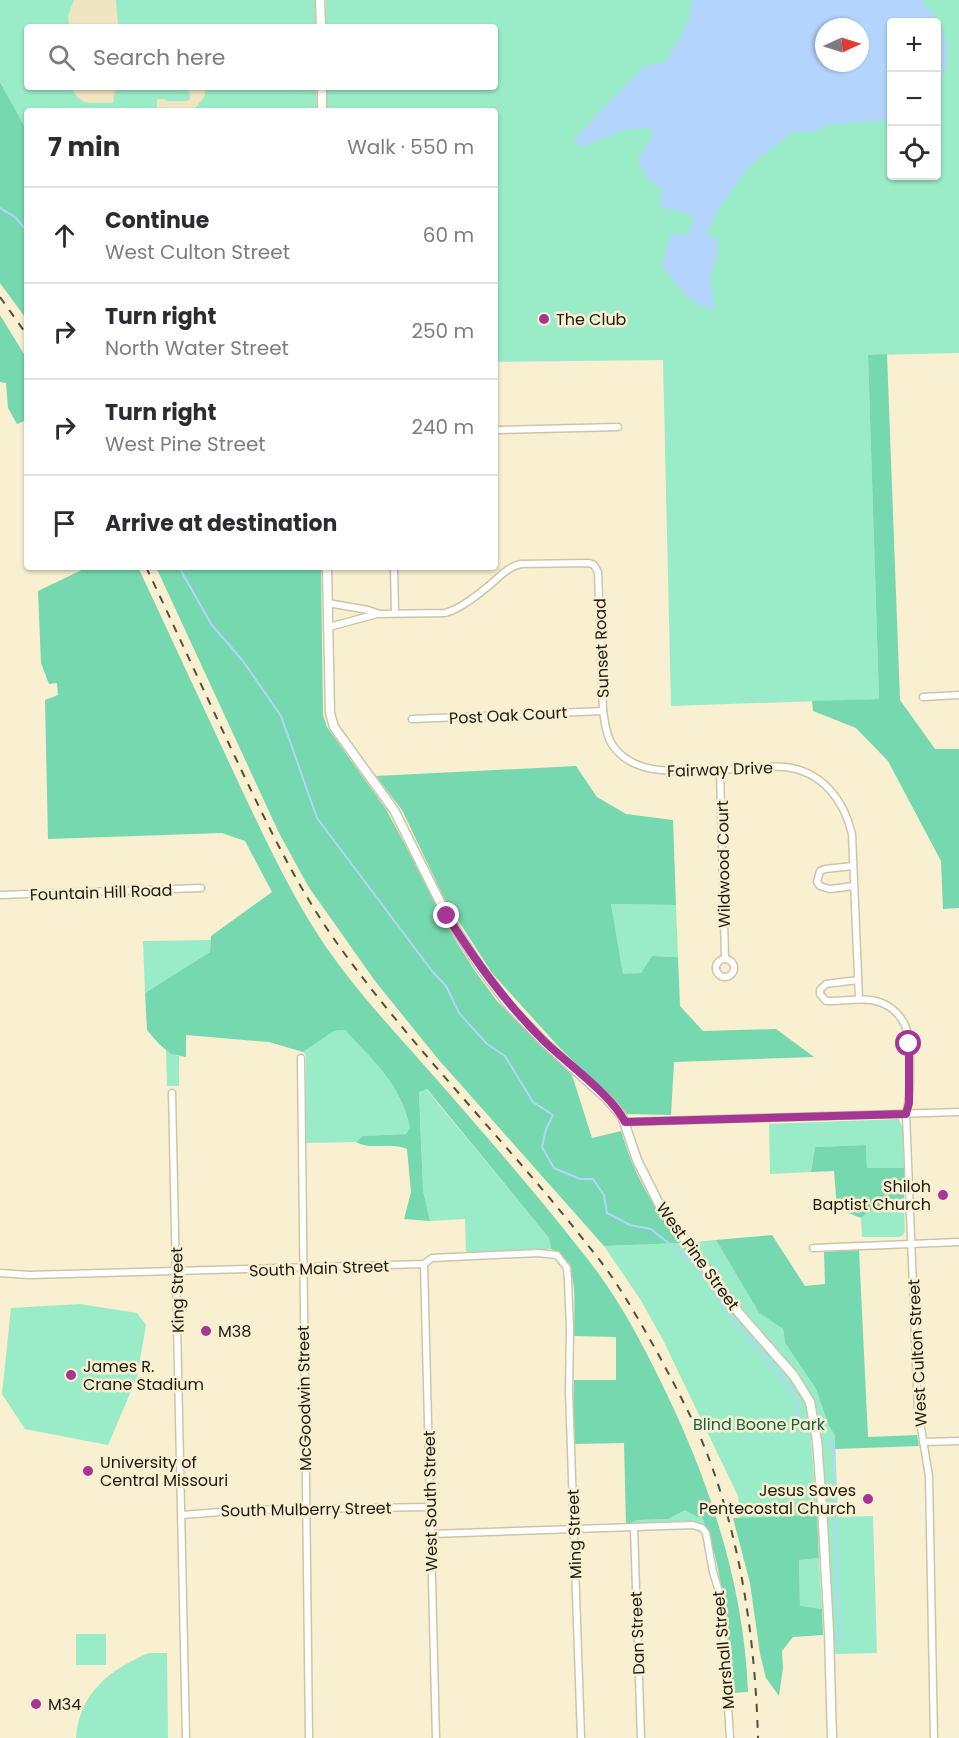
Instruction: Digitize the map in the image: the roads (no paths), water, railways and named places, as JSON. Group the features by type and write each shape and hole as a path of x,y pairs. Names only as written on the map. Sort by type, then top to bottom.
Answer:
{"street":[{"path":"320,0 321,24"},
{"path":"321,90 322,108"},
{"path":"498,430 618,427"},
{"name":"Sunset Road","path":"395,613 445,613 486,588 513,566 589,563 594,565 598,572 603,711"},
{"name":"West Pine Street","path":"327,570 330,713 334,727 394,810 447,916 480,967 511,1008 607,1099 625,1122 637,1160 660,1206 740,1313 794,1376 810,1402 817,1441 823,1517 832,1738"},
{"path":"329,627 377,614 395,613 394,570"},
{"path":"328,603 368,610 377,614"},
{"path":"923,697 959,695"},
{"name":"Post Oak Court","path":"412,719 603,711"},
{"name":"Fairway Drive","path":"603,711 606,729 613,746 634,763 647,769 662,771 786,767 800,770 823,784 841,803 852,834 859,999"},
{"name":"Wildwood Court","path":"720,770 725,959"},
{"path":"853,866 825,869 820,872 817,882 826,888 854,886"},
{"name":"Fountain Hill Road","path":"0,896 201,888"},
{"name":"West Culton Street","path":"858,980 826,984 820,990 820,994 826,1001 859,999 881,1002 893,1009 905,1026 909,1044 909,1103 906,1114 918,1410 929,1487 934,1738"},
{"name":"McGoodwin Street","path":"301,1058 309,1738"},
{"name":"King Street","path":"172,1093 186,1738"},
{"path":"625,1122 959,1112"},
{"path":"813,1248 911,1242 959,1242"},
{"name":"South Main Street","path":"0,1273 29,1275 424,1264 432,1257 538,1253 557,1255 567,1268 570,1329"},
{"name":"West South Street","path":"424,1264 436,1738"},
{"name":"Ming Street","path":"570,1329 569,1391 581,1738"},
{"path":"923,1442 959,1441"},
{"name":"South Mulberry Street","path":"182,1515 227,1510 430,1507"},
{"name":"Marshall Street","path":"634,1528 693,1525 702,1528 706,1533 713,1572 721,1598 730,1738"},
{"path":"430,1534 634,1528"},
{"name":"Dan Street","path":"634,1528 640,1738"}],"water":[{"path":"692,0 921,0 935,18 887,18 887,120 830,124 812,132 792,132 748,167 717,211 707,234 718,240 717,255 710,276 714,309 691,299 662,265 671,233 688,234 694,216 660,206 662,190 646,177 638,160 653,134 649,127 621,131 579,148 574,140 644,66 665,62 683,32"},
{"path":"941,28 947,50 941,76"}],"waterway":[{"path":"0,208 15,217 24,228"},
{"path":"181,570 211,624 243,661 281,716 317,818 432,971 446,986 459,1013 487,1044 505,1056 533,1102 553,1115 546,1129 542,1147 554,1168 580,1179 593,1179 604,1195 607,1213 630,1225 651,1229 693,1263 708,1280 735,1324 782,1377 797,1403 799,1423 809,1429"},
{"path":"825,1440 833,1446 840,1646"}],"railway":[{"path":"0,297 24,331"},
{"path":"147,570 272,834 324,924 399,1024 528,1172 599,1260 633,1311 673,1382 699,1434 713,1470 735,1545 749,1622 758,1738"}],"place":[{"name":"The Club","path":"544,319"},
{"name":"Shiloh Baptist Church","path":"943,1195"},
{"name":"M38","path":"206,1331"},
{"name":"James R. Crane Stadium","path":"71,1375"},
{"name":"University of Central Missouri","path":"88,1471"},
{"name":"Jesus Saves Pentecostal Church","path":"868,1499"},
{"name":"M34","path":"36,1704"}],"park label":[{"name":"Blind Boone Park","path":"759,1424"}]}
